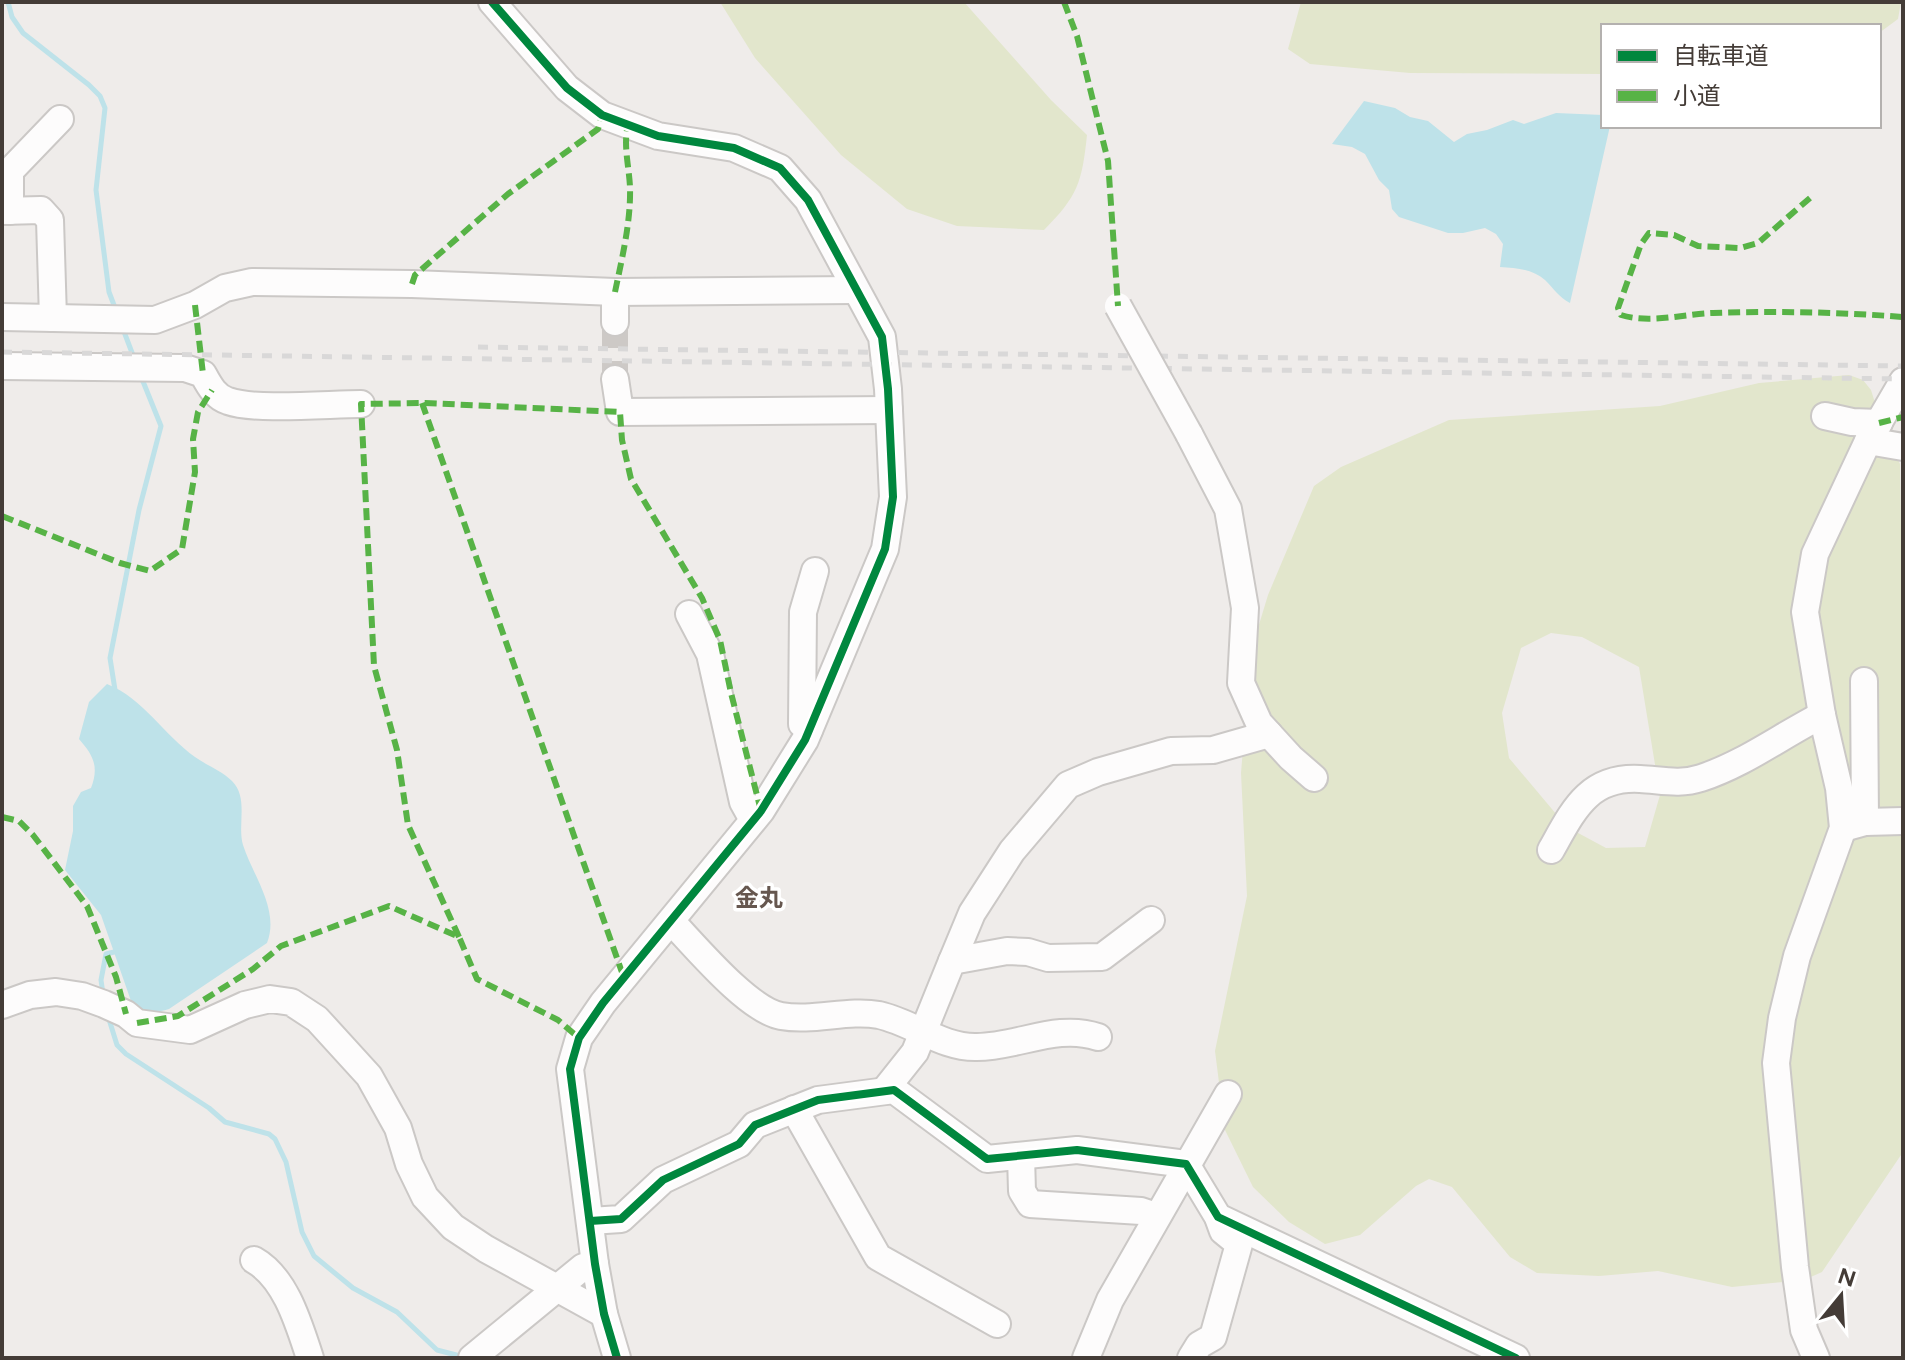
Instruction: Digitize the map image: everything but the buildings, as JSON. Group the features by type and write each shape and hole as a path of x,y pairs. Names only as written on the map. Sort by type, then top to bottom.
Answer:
{"street":[{"path":"492,2 567,88 602,115 658,136 734,148 780,168 808,200 882,337 889,410 893,497 885,549 809,730 783,779 753,820 603,1003 579,1038 570,1069 595,1264 604,1314 617,1358"},
{"path":"53,318 50,220 41,210 6,211 10,171 60,119"},
{"path":"2,317 155,320 195,305 225,288 252,282 412,284 615,292 855,290"},
{"path":"615,292 615,322"},
{"path":"1118,306 1228,509 1245,608 1241,683 1259,723 1314,778"},
{"path":"2,366 185,368 203,374 212,390 227,401 252,405 361,404"},
{"path":"615,379 620,412 889,410"},
{"path":"1854,825 1839,788 1822,715 1805,612 1815,554 1873,432 1903,381"},
{"path":"1825,416 1852,422 1903,447"},
{"path":"809,730 802,724 803,612 815,571"},
{"path":"689,614 710,654 743,802 753,820"},
{"path":"1816,1358 1804,1330 1795,1267 1776,1063 1782,1018 1797,956 1854,825 1864,681"},
{"path":"1551,850 1569,817 1587,793 1612,780 1692,781 1737,763 1822,715"},
{"path":"884,1091 915,1052 972,913 1012,851 1068,785 1098,772 1171,751 1213,750 1269,734"},
{"path":"1854,825 1903,821"},
{"path":"952,961 1007,951 1028,952 1048,958 1102,957 1151,920"},
{"path":"671,921 757,1005 780,1016 876,1014 908,1023 948,1044 978,1048 1041,1035 1085,1032 1098,1037"},
{"path":"2,1005 30,995 56,992 82,996 104,1004 137,1023 190,1030 245,1005 270,999 291,1002 317,1019 369,1076 398,1128 409,1164 425,1197 453,1227 604,1314"},
{"path":"590,1221 621,1219 663,1180 739,1144 755,1125 818,1100 894,1090 987,1159 1077,1150 1186,1164"},
{"path":"1086,1358 1110,1300 1228,1094"},
{"path":"794,1109 878,1257 997,1324"},
{"path":"1021,1156 1022,1191 1030,1204 1141,1211 1156,1216"},
{"path":"1186,1164 1223,1231 1239,1244 1213,1337 1199,1345 1191,1358"},
{"path":"1218,1217 1516,1358"},
{"path":"254,1260 272,1274 298,1322 310,1358"},
{"path":"472,1358 583,1267 595,1264"}],"green space":[{"path":"720,2 964,2 1051,100 1087,135 1080,177 1071,197 1044,230 957,226 907,209 841,155 755,58"},
{"path":"1301,2 1901,2 1898,19 1881,32 1881,24 1601,24 1601,74 1410,73 1310,64 1288,49"},
{"path":"1849,375 1863,380 1871,390 1883,428 1900,464 1903,532 1903,1152 1822,1272 1804,1280 1732,1287 1658,1271 1599,1276 1537,1273 1510,1257 1452,1187 1429,1179 1416,1186 1360,1235 1325,1244 1289,1222 1253,1187 1225,1130 1215,1051 1247,896 1241,773 1251,651 1268,595 1314,486 1341,467 1449,420 1660,406 1759,383","holes":["1551,633 1582,637 1639,667 1660,795 1645,847 1606,848 1567,827 1509,758 1502,713 1521,648"]}],"water":[{"path":"1364,101 1395,108 1410,117 1428,121 1454,142 1467,134 1513,120 1524,124 1556,113 1601,115 1601,128 1610,128 1570,303 1535,273 1500,267 1503,244 1496,234 1485,228 1448,233 1399,217 1392,209 1389,190 1379,180 1365,154 1352,147 1332,144"},
{"path":"107,684 132,698 184,748 228,777 237,788 241,803 243,845 264,893 270,918 267,943 169,1009 158,1012 140,1008 131,1001 101,915 65,870 73,831 73,806 81,792 91,788 95,774 91,756 79,739 89,702"}],"waterway":[{"path":"8,2 12,17 23,33 89,85 100,96 105,108 96,190 109,292 117,313"},
{"path":"123,329 134,358"},
{"path":"115,690 110,658 139,510 161,426 140,374"},
{"path":"103,994 101,980 106,954 118,951"},
{"path":"108,1016 117,1045 126,1054 209,1108 225,1122 269,1134 275,1139 286,1162 302,1232 314,1256 353,1288 397,1312 437,1350 464,1357"}],"tunnel":[{"path":"615,322 615,379"}],"railway":[{"path":"478,347 1903,366"},
{"path":"2,352 1903,379"}],"marked path":[{"path":"1064,2 1077,36 1108,161 1118,306"},
{"path":"412,284 415,275 508,194 598,129 602,115"},
{"path":"615,292 629,213 628,125"},
{"path":"1810,198 1758,243 1740,248 1698,246 1674,235 1649,233 1641,244 1618,308 1621,315 1655,319 1713,313 1784,312 1903,317"},
{"path":"195,305 203,374"},
{"path":"2,516 120,563 150,571 182,549 195,472 193,439 198,412 212,390"},
{"path":"422,403 624,978"},
{"path":"459,937 408,825 397,750 374,666 361,404 425,403 620,412 622,440 631,479 702,598 720,640 761,811"},
{"path":"1879,423 1903,417"},
{"path":"2,817 19,821 33,835 87,906 116,977 126,1014"},
{"path":"137,1023 178,1016 253,969 281,946 389,906 459,937 477,979 558,1020 579,1038"}],"cycle path":[{"path":"492,2 567,88 602,115 658,136 734,148 780,168 808,200 882,337 888,389 893,497 885,549 805,740 761,811 603,1003 579,1038 570,1069 595,1264 604,1314 617,1358"},
{"path":"590,1221 621,1219 663,1180 739,1144 755,1125 818,1100 894,1090 987,1159 1077,1150 1186,1164 1218,1217 1516,1358"}],"district":[{"name":"金丸","path":"759,897"}]}
